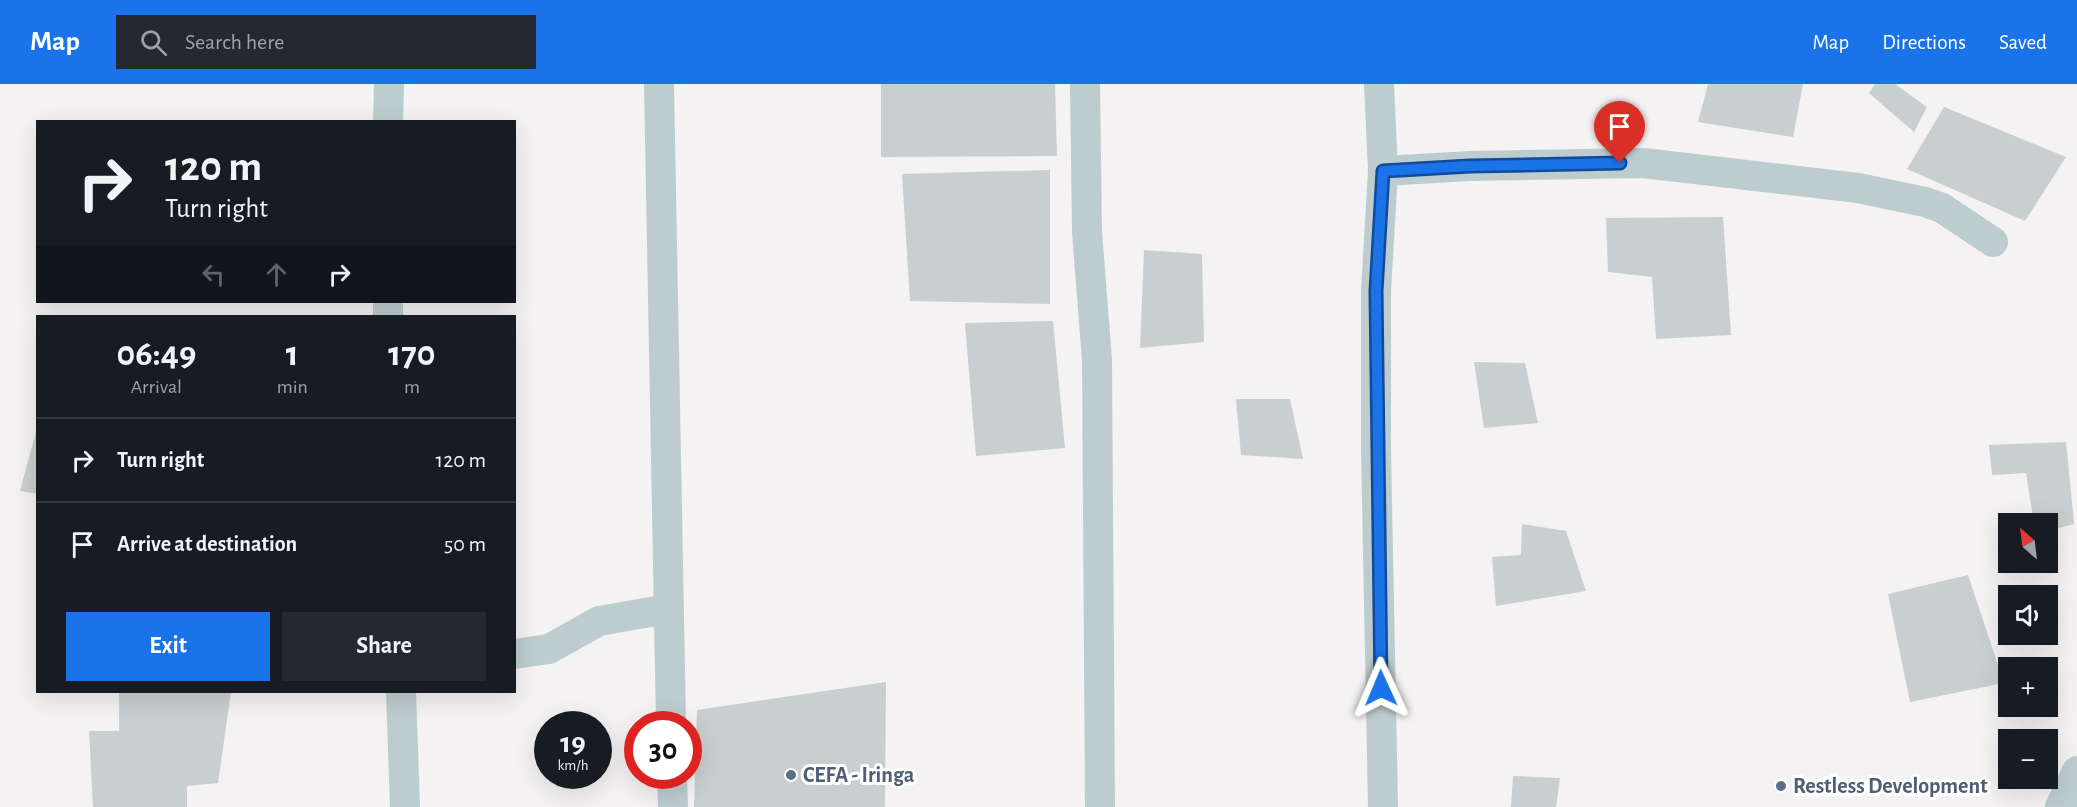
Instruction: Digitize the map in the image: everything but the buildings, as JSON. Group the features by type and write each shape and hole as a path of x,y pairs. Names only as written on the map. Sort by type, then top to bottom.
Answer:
{"street":[{"path":"388,120 389,84"},
{"path":"659,84 671,711"},
{"path":"1085,84 1087,232 1097,360 1100,807"},
{"path":"1379,84 1383,171 1376,291 1383,807"},
{"path":"1383,171 1470,166 1644,163 1858,188 1925,202 1951,214 1993,243"},
{"path":"516,654 549,649 599,621 668,609"},
{"path":"401,693 405,807"},
{"path":"2060,807 2077,771"},
{"path":"672,789 673,807"}],"place":[{"name":"CEFA - Iringa","path":"791,775"},
{"name":"Restless Development","path":"1781,786"}],"route":[{"path":"1381,688 1376,450 1376,291 1383,171 1470,166 1620,163"}]}
